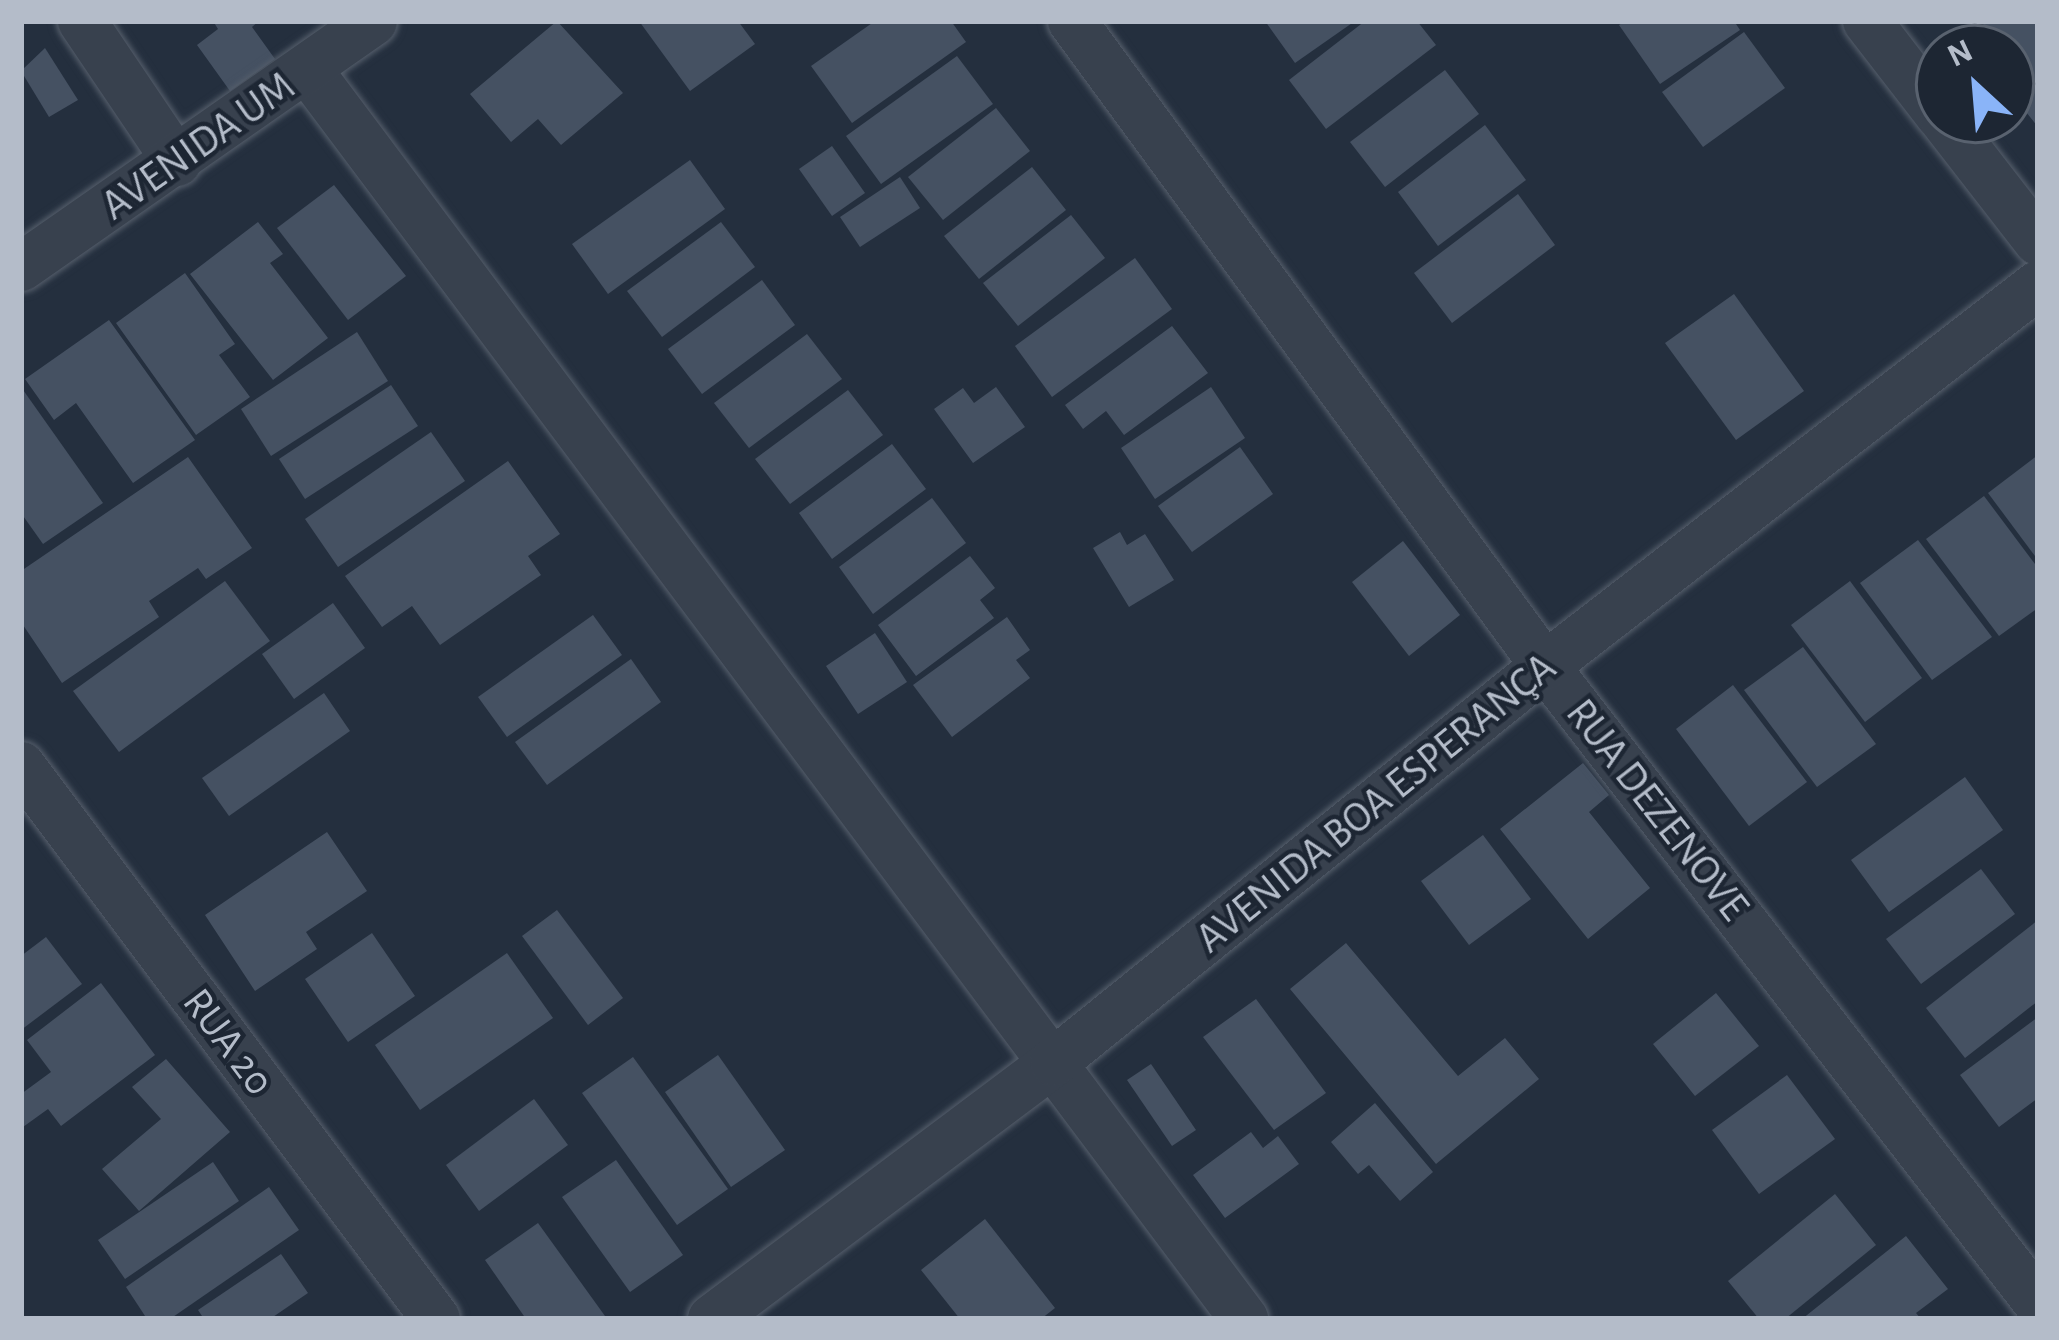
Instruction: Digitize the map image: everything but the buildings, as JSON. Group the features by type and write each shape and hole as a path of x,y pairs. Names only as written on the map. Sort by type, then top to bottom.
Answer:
{"street":[{"path":"82,21 177,162"},
{"name":"AVENIDA UM","path":"21,267 374,21"},
{"name":"RUA DEZENOVE","path":"1072,21 1545,666 2038,1303"},
{"path":"1867,21 1915,83"},
{"path":"308,70 1244,1319"},
{"path":"1962,144 2038,241"},
{"name":"AVENIDA BOA ESPERANÇA","path":"712,1319 1054,1062 1545,666 2038,285"},
{"name":"RUA 20","path":"21,766 436,1319"}]}
